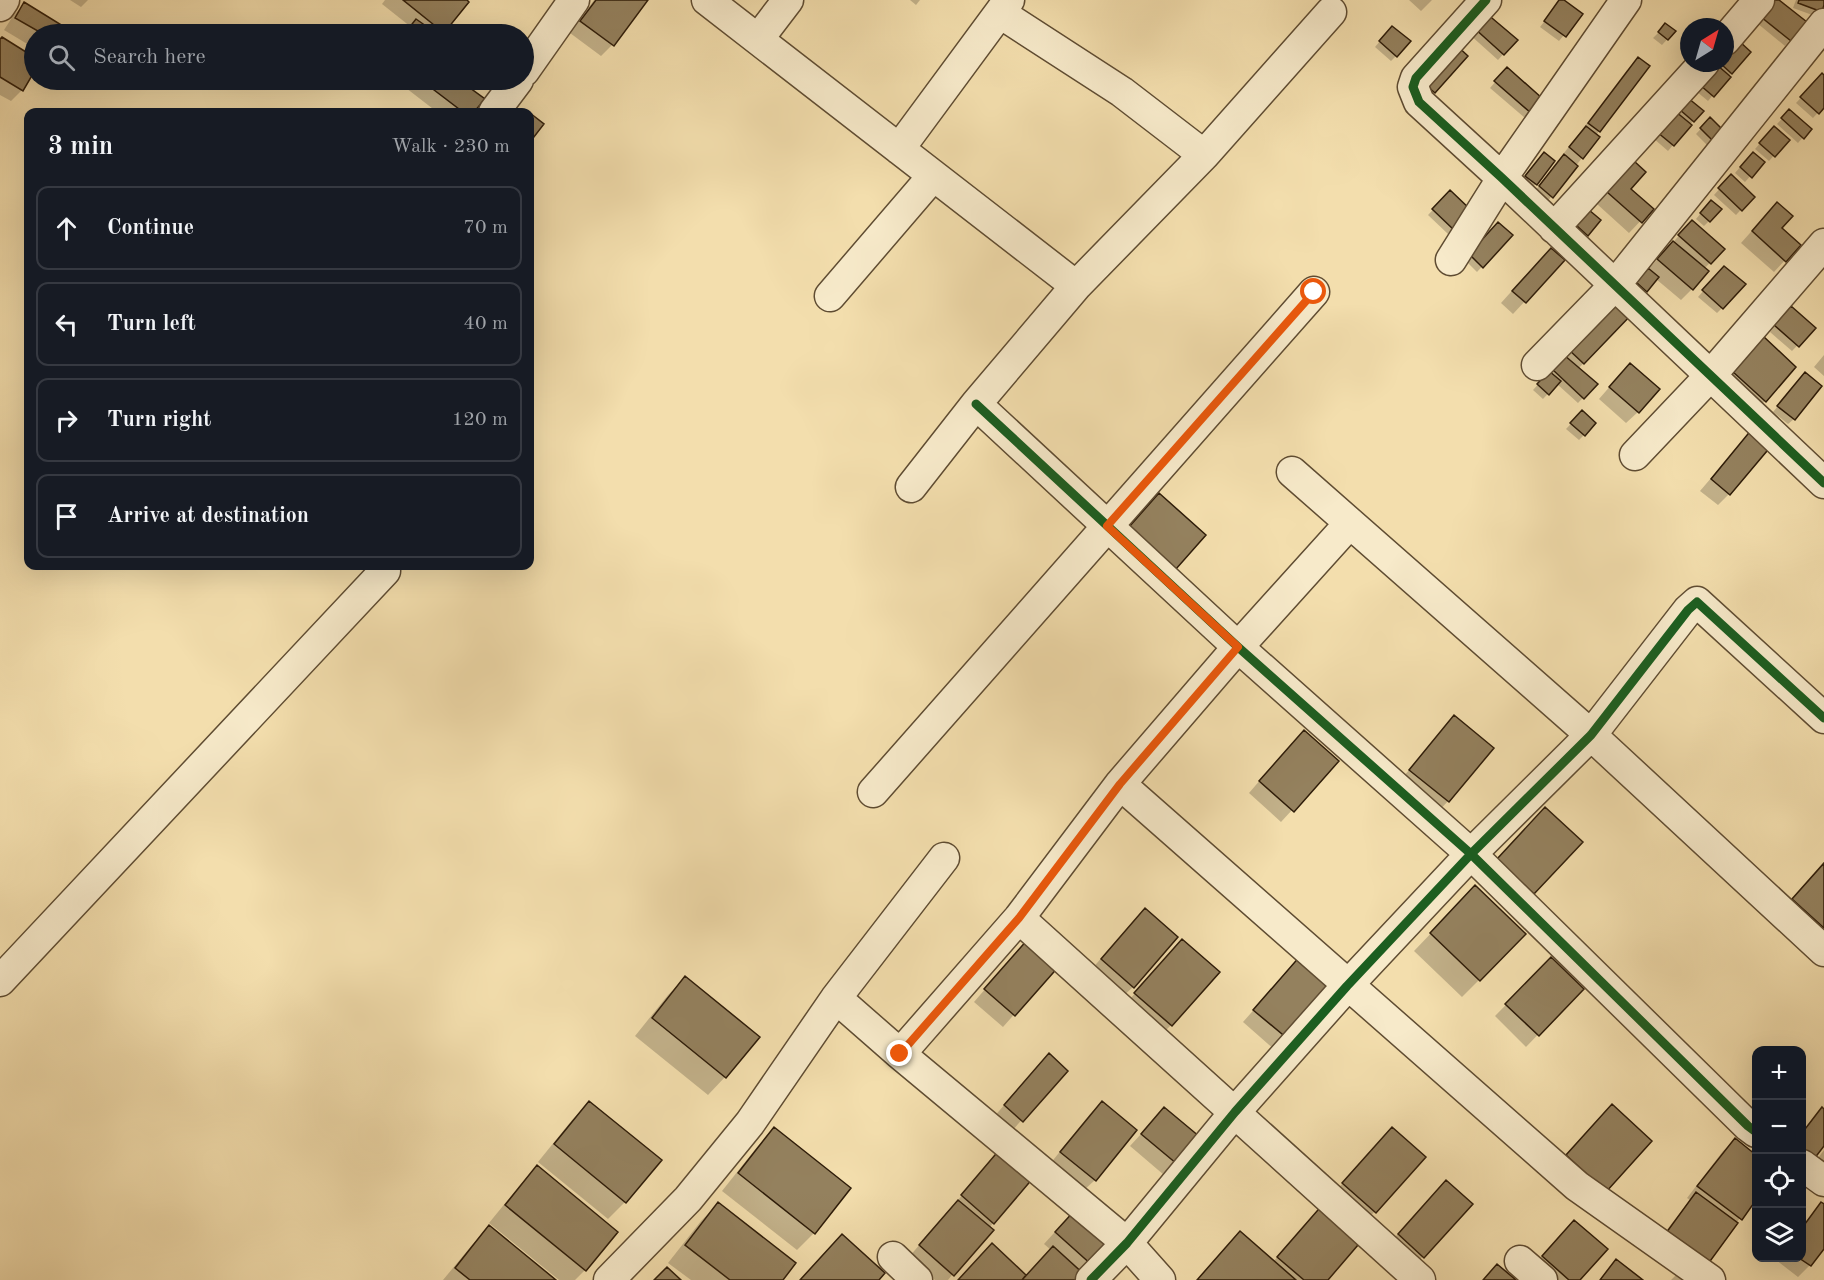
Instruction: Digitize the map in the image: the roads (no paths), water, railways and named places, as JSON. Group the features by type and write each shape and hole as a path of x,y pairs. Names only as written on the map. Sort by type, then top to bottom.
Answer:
{"street":[{"path":"0,6 4,0"},
{"path":"534,57 574,0"},
{"path":"707,0 759,38 1076,286"},
{"path":"759,38 788,0"},
{"path":"1486,0 1416,78 1413,87 1419,102 1710,376 1820,473"},
{"path":"1451,260 1502,178 1626,0"},
{"path":"1734,29 1759,0"},
{"path":"899,149 1004,7 1122,92 1204,155"},
{"path":"911,487 976,404 1076,286 1204,155 1331,12"},
{"path":"1537,365 1614,285 1824,24"},
{"path":"1554,228 1696,72"},
{"path":"497,108 510,90"},
{"path":"830,296 933,176"},
{"path":"1635,455 1710,376 1824,244"},
{"path":"873,792 1314,292"},
{"path":"976,404 1238,647 1472,854 1752,1129"},
{"path":"1292,472 1591,735 1824,951"},
{"path":"900,1054 1019,918 1120,784 1238,647 1350,523"},
{"path":"0,981 385,571"},
{"path":"1091,1280 1127,1243 1235,1112 1347,986 1472,854 1591,735 1688,610 1697,602 1824,718"},
{"path":"1120,784 1577,1186 1710,1280"},
{"path":"609,1280 688,1199 750,1123 836,998 944,858"},
{"path":"1019,918 1420,1280"},
{"path":"836,998 1127,1243 1151,1277"},
{"path":"1806,1168 1824,1181"},
{"path":"893,1257 917,1280"},
{"path":"1520,1261 1542,1280"}]}
